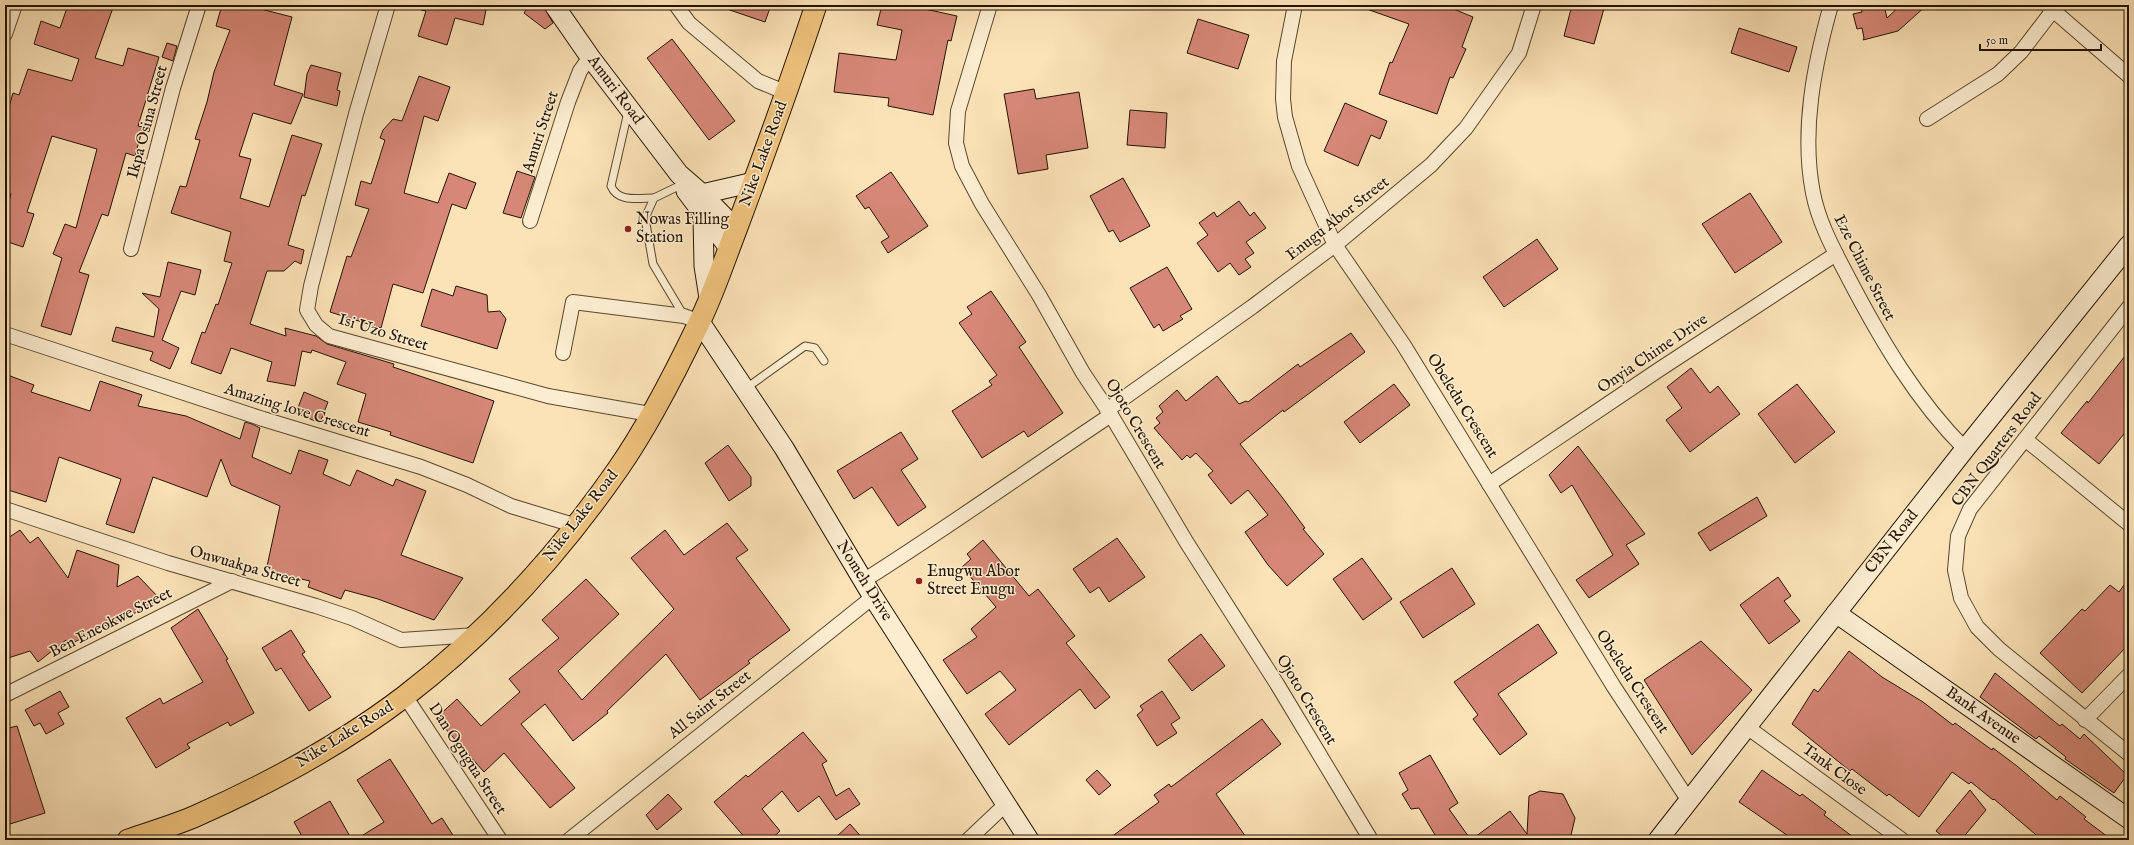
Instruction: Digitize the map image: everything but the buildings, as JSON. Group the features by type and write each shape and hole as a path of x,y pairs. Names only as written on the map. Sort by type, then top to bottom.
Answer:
{"main road":[{"name":"Amuri Road","path":"554,5 590,57 680,179 704,216 732,239"},
{"name":"Nike Lake Road","path":"128,840 196,816 276,777 312,758 405,696 476,635 532,577 577,526 620,466 650,414 692,319 709,298 787,93 816,5"},
{"name":"Amuri Road","path":"680,179 702,194 732,239"},
{"path":"702,194 754,182"},
{"path":"704,216 704,266 709,298"},
{"name":"CBN Road","path":"1658,840 1965,449 2129,245"},
{"name":"Nomeh Drive","path":"692,319 745,389 784,448 868,589 1029,840"},
{"name":"Bank Avenue","path":"1836,613 2129,819"}],"street":[{"path":"5,34 14,5"},
{"name":"Ikpa Osina Street","path":"130,249 173,88 199,5"},
{"name":"Isi Uzo Street","path":"388,5 356,114 311,286 307,310 316,325 329,336 449,370 548,396 650,414"},
{"path":"676,5 689,22 758,81 787,93"},
{"name":"Ojoto Crescent","path":"990,5 958,111 956,131 958,154 962,166 982,204 1187,542 1277,684 1371,840"},
{"name":"Obeledu Crescent","path":"1296,5 1284,61 1283,99 1285,117 1299,166 1335,246 1403,344 1614,687 1689,801"},
{"name":"Enugu Abor Street","path":"868,589 933,538 1016,477 1109,412 1335,246 1419,176 1466,128 1519,53 1534,5"},
{"name":"Eze Chime Street","path":"1831,5 1814,84 1808,142 1813,192 1818,213 1829,240 1880,338 1944,428 1965,449"},
{"path":"1927,119 1998,74 2021,52 2052,7 2129,76"},
{"name":"Amuri Street","path":"530,221 568,102 580,71 590,57"},
{"name":"Onyia Chime Drive","path":"1489,484 1660,369 1836,254"},
{"path":"563,353 573,302 692,319"},
{"name":"CBN Quarters Road","path":"2129,307 1970,509 1958,536 1956,570 1961,598 1977,627 1999,649 2084,720 2129,754"},
{"name":"Amazing love Crescent","path":"5,334 421,468 467,484 512,506 577,526"},
{"path":"2025,439 2129,524"},
{"name":"Onwuakpa Street","path":"5,510 147,556 345,616 401,640 476,635"},
{"name":"Ben Eneokwe Street","path":"5,695 232,581"},
{"name":"All Saint Street","path":"569,840 868,589"},
{"path":"2084,720 2129,674"},
{"name":"Dan Ogugua Street","path":"405,696 500,840"},
{"name":"Tank Close","path":"1747,728 1902,840"},
{"path":"968,840 1006,804"}],"lane":[{"path":"628,108 611,186 614,193 620,198 654,198"},
{"path":"680,179 654,198 645,218 653,264 692,319"},
{"path":"745,389 805,346 815,348 824,361"}],"place":[{"name":"Nowas Filling Station","path":"628,229"},
{"name":"Enugwu Abor Street Enugu","path":"919,581"}]}
